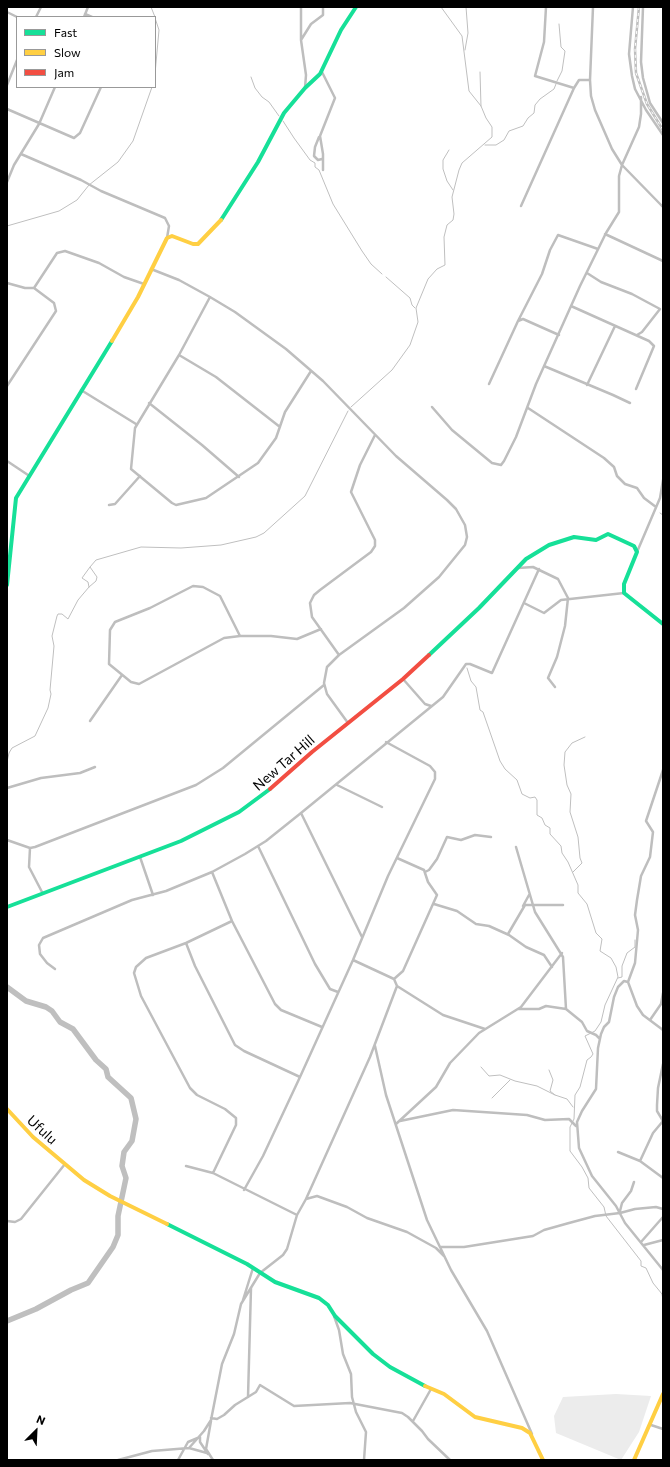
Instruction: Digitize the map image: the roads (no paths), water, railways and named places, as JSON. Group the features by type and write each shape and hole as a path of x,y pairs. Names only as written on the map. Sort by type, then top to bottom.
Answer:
{"street":[{"path":"36,16 41,7"},
{"path":"85,16 88,7"},
{"path":"301,7 301,40 306,76 305,88"},
{"path":"301,40 309,27 323,15 323,7"},
{"path":"166,238 172,236 198,244 220,222 258,162 281,117 321,71 341,30 356,7"},
{"path":"546,7 544,42 535,76 574,88"},
{"path":"593,7 590,80 591,96 595,110 612,149 622,165 663,207"},
{"path":"633,7 629,54 632,76 636,89 646,110 663,135"},
{"path":"643,7 640,62 650,103 663,123"},
{"path":"7,12 16,16"},
{"path":"7,85 16,62"},
{"path":"321,71 335,98 315,147 314,156 318,160 323,159"},
{"path":"521,206 574,88 579,80 590,80"},
{"path":"7,182 21,154 39,124 55,88"},
{"path":"7,109 68,137 78,136 101,88"},
{"path":"432,407 452,430 496,465 501,465 528,408 544,366 571,306 605,234 619,212 620,176 622,165 639,126 641,114 640,97"},
{"path":"320,136 323,170"},
{"path":"7,585 14,502 28,475 144,284 166,238 169,226 166,218 110,195 81,180 21,154"},
{"path":"605,234 663,261"},
{"path":"489,384 518,321 542,274 550,250 558,235 598,249"},
{"path":"34,288 58,253 65,251 99,263 124,277 144,284"},
{"path":"151,269 179,280 210,297 280,344 339,397 375,435 456,509 465,526 467,541 462,550 425,590 404,608 339,655 326,669 324,685 329,698 348,722"},
{"path":"587,273 602,282 632,294 662,310 637,336"},
{"path":"7,283 25,288 34,288 54,303 56,311 7,386"},
{"path":"210,297 179,354 136,424 131,467 140,476 176,504 206,498 258,463 265,456 280,427 285,412 311,371"},
{"path":"571,306 649,341 654,346 636,389"},
{"path":"518,321 523,319 559,335"},
{"path":"587,385 615,326"},
{"path":"179,354 216,377 280,427"},
{"path":"544,366 630,403"},
{"path":"81,390 136,424"},
{"path":"149,403 202,445 239,477"},
{"path":"528,408 604,458 614,467 618,476 625,484 637,488 644,498 656,507"},
{"path":"339,655 312,617 310,603 314,595 371,552 375,544 375,540 351,492 360,465 375,435"},
{"path":"7,461 28,475"},
{"path":"109,505 115,504 140,476"},
{"path":"624,593 624,584 660,498 663,480"},
{"name":"New Tar Hill","path":"7,907 42,892 140,857 193,836 239,812 272,788 348,722 403,679 479,608 526,559 541,549 570,538 579,536 596,540 608,534 634,546 637,552"},
{"path":"516,569 529,566 539,569 558,579 568,598 565,626 557,657 548,678 556,686"},
{"path":"55,968 46,963 40,954 39,945 42,938 132,900 153,895 212,872 258,846 337,785 386,742 443,697 466,664 470,664 492,673 539,569"},
{"path":"240,636 220,596 201,586 193,586 163,602 122,618 112,624 110,630 109,664 134,684 139,684 224,638 240,636 271,636 296,638 321,629"},
{"path":"524,603 544,613 558,601 568,598 624,593 663,624"},
{"path":"90,721 122,675"},
{"path":"403,679 425,704 432,706"},
{"path":"7,840 30,848 152,803 205,780 223,768 324,685"},
{"path":"244,1190 263,1156 300,1077 435,779 435,772 430,766 386,742"},
{"path":"7,788 41,778 80,773 95,767"},
{"path":"663,770 646,821 653,832 650,857 641,876 636,908 638,930 634,962 628,982 636,1006 643,1015 663,1030"},
{"path":"337,785 382,807"},
{"path":"301,813 362,938"},
{"path":"425,872 437,859 447,837 461,840 475,835 491,838"},
{"path":"258,846 315,964 330,989 338,992"},
{"path":"516,847 532,904 540,922 562,953 565,967 564,984 566,1008"},
{"path":"30,848 29,868 42,892"},
{"path":"140,857 153,895"},
{"path":"394,979 403,971 419,933 434,904 436,892 428,882 425,872 418,867 398,858"},
{"path":"212,872 232,921 278,1007 322,1027"},
{"path":"508,934 529,894"},
{"path":"434,904 457,911 476,924 489,926 508,934 526,948 544,955 552,967"},
{"path":"523,907 532,904 563,905"},
{"path":"213,1173 236,1125 236,1118 225,1109 197,1095 190,1088 134,978 136,967 146,958 186,943 232,921"},
{"path":"186,943 195,966 235,1045 244,1051 300,1077"},
{"path":"396,1124 436,1087 450,1063 485,1029 519,1009 562,953"},
{"path":"240,1308 260,1273 283,1255 287,1249 297,1215 306,1200 375,1046 396,986 394,979 353,960"},
{"path":"628,982 624,981 618,986 614,997 609,1022 604,1027 600,1039 598,1048 596,1089 582,1111 577,1127 579,1148 586,1167 620,1212 625,1223 663,1270"},
{"path":"396,986 443,1015 485,1029"},
{"path":"650,1020 661,1004 663,994"},
{"path":"519,1009 539,1009 546,1006 566,1008 582,1022 588,1031 600,1039"},
{"path":"375,1046 386,1094 420,1200 444,1256 487,1331 543,1460"},
{"path":"640,1161 653,1133 663,1121 657,1111 657,1095 663,1064"},
{"name":"Ufulu","path":"7,1109 32,1137 84,1180 110,1196 253,1268 275,1282 302,1290 319,1298 328,1305 333,1314 384,1363 412,1380 444,1394 475,1417 522,1428 533,1436"},
{"path":"400,1121 453,1110 527,1115 545,1120 569,1119 577,1127"},
{"path":"618,1152 640,1161 663,1178"},
{"path":"7,1221 15,1222 21,1219 64,1164"},
{"path":"186,1166 213,1173 244,1190 297,1215"},
{"path":"620,1212 622,1203 631,1191 634,1182"},
{"path":"306,1200 317,1196 347,1207 367,1218 407,1232 436,1248 444,1256"},
{"path":"440,1247 464,1247 533,1236 544,1230 595,1216 643,1208 663,1209"},
{"path":"641,1242 663,1217"},
{"path":"644,1245 663,1240"},
{"path":"208,1454 207,1444 211,1430 211,1419 222,1364 234,1334 240,1308 253,1268"},
{"path":"248,1398 251,1288"},
{"path":"333,1314 339,1330 343,1354 351,1374 354,1405 367,1435 364,1460"},
{"path":"211,1419 217,1419 224,1415 234,1405 256,1392 260,1385 292,1406 325,1406 338,1403 402,1413 413,1421 428,1439 450,1460"},
{"path":"413,1421 432,1389"},
{"path":"634,1460 651,1425 663,1394"},
{"path":"189,1448 200,1437 211,1419"},
{"path":"651,1425 663,1429"},
{"path":"178,1460 188,1442 200,1437"},
{"path":"200,1437 200,1442 213,1460"},
{"path":"118,1460 152,1451 184,1448 189,1448 208,1454"}],"waterway":[{"path":"151,7 155,16"},
{"path":"351,407 392,370 410,345 418,322 416,308 428,279 437,269 445,265 444,237 447,225 453,220 454,214 452,197 459,170 462,163 492,137 492,127 481,106 469,91 462,36 441,7"},
{"path":"465,50 468,33 466,7"},
{"path":"156,21 159,30 156,63"},
{"path":"557,81 562,71 565,51 561,47 559,24"},
{"path":"480,72 481,106"},
{"path":"251,77 255,88 262,97 269,102 279,116"},
{"path":"485,145 496,145 504,140 509,131 523,126 528,118 534,113 535,105 540,99 554,89 556,84"},
{"path":"7,226 59,211 77,200 89,185 118,162 133,141 152,88"},
{"path":"283,121 310,160 315,163 315,167 319,170 333,204 362,251 371,264 382,274"},
{"path":"449,150 443,160 443,169 447,181 453,190"},
{"path":"386,277 410,298 412,305 415,308"},
{"path":"7,762 12,748 35,736 48,708 51,694 50,690 54,646 52,636 57,616 58,614 62,614 68,619 78,600 96,581 97,577 90,567 96,560 141,547 181,548 221,545 256,537 264,533 305,496 348,411"},
{"path":"89,587 88,582 82,578 90,567"},
{"path":"467,668 471,681 476,687 480,710 483,712 500,761 505,769 517,780 522,794 530,798 535,797 537,800 537,815 542,818 545,825 550,828 550,834 561,846 562,853 568,862 578,885 578,893 587,904 596,933 602,939 600,951 611,958 616,967 618,977 605,1005 601,1022 595,1031 585,1036 593,1054 587,1060 580,1087 575,1095 574,1119 570,1127 570,1151 582,1167 588,1178 589,1188 604,1207 606,1216 641,1261 641,1266 646,1268 653,1283 662,1294 663,1300"},
{"path":"573,872 582,863 580,858 578,837 570,812 571,794 567,785 564,765 565,752 572,743 585,737"},
{"path":"618,978 622,977 622,966 627,953 635,947 635,940"},
{"path":"7,987 26,1001 46,1007 52,1011 60,1022 73,1029 96,1060 106,1069 108,1077 131,1098 136,1119 132,1141 124,1152 122,1166 126,1178 118,1216 118,1235 113,1247 88,1283 71,1290 36,1309 7,1321"},
{"path":"481,1067 489,1076 500,1075 515,1081 537,1086 555,1095"},
{"path":"549,1070 553,1080 550,1091 555,1095 567,1099 573,1107"},
{"path":"492,1098 510,1080"}],"railway":[{"path":"639,7 635,49 636,73 647,104 663,130"}]}
